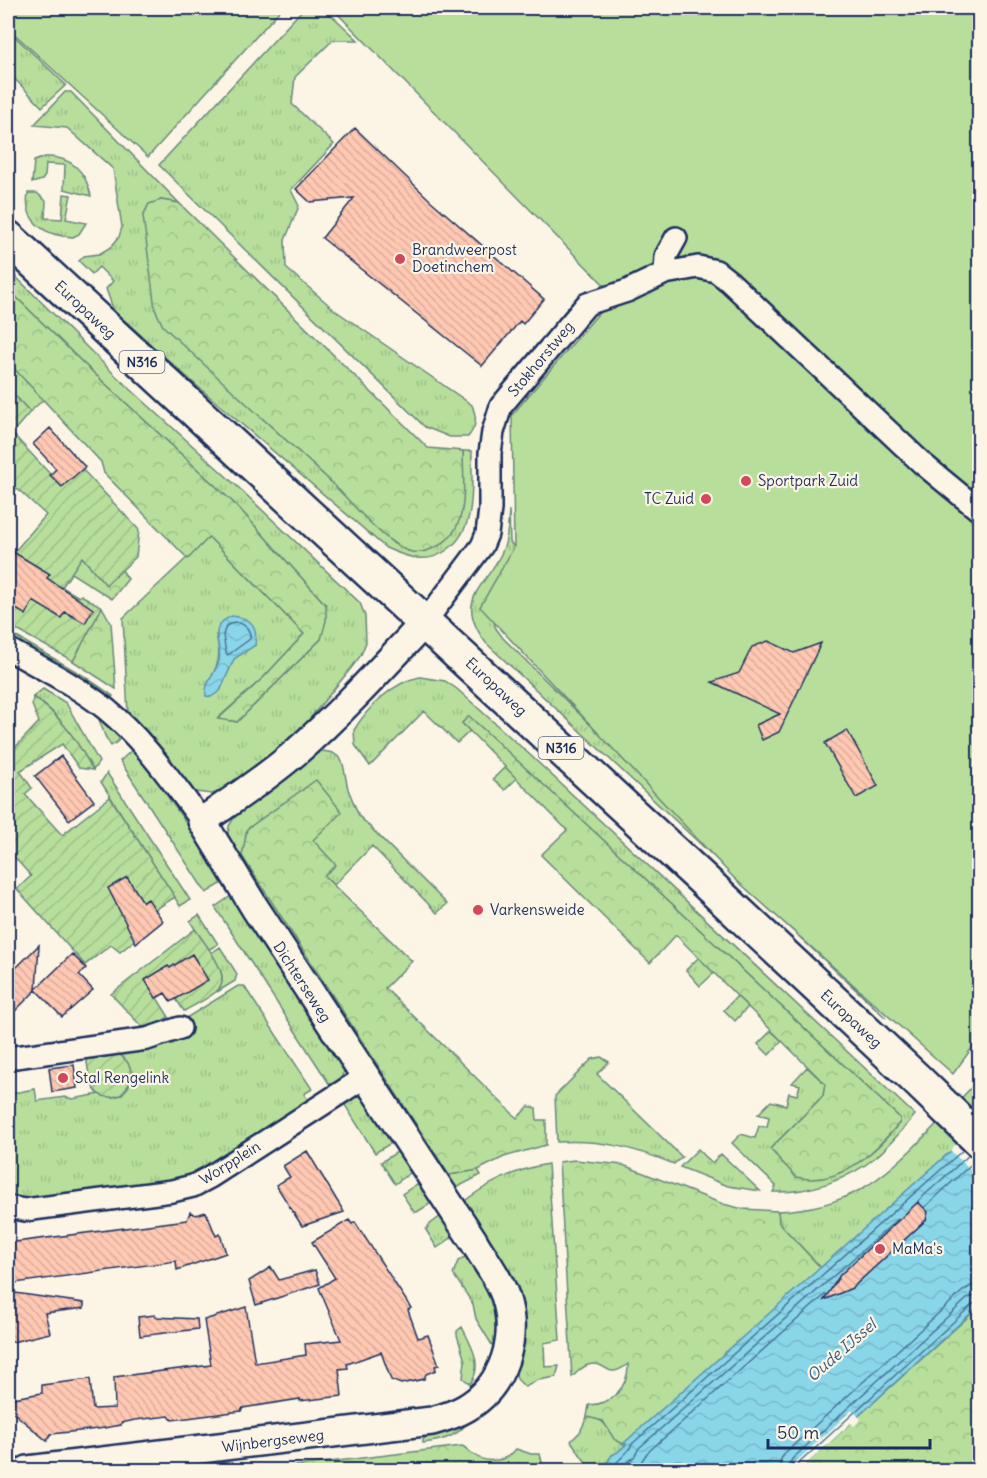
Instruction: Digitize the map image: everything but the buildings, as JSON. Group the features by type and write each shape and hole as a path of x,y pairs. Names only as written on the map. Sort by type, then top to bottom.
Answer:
{"main road":[{"name":"Europaweg","path":"8,238 261,474 425,622 980,1141"}],"street":[{"path":"665,273 666,256 676,238"},
{"name":"Stokhorstweg","path":"425,622 482,546 487,534 490,509 490,453 493,432 501,406 587,304 627,291 665,273 698,267 716,271 923,464 980,511"},
{"path":"202,821 245,792 294,754 383,667 425,622"},
{"name":"Dichterseweg","path":"8,650 81,691 106,710 145,747 202,821 255,908 473,1240 500,1285 510,1319 508,1348 501,1372"},
{"path":"8,1058 147,1039 180,1028"},
{"name":"Worpplein","path":"8,1207 25,1210 172,1191 193,1186 365,1077"},
{"name":"Wijnbergseweg","path":"28,1470 432,1421 471,1405 492,1386 501,1372"}],"green space":[{"path":"8,8 282,8 148,157 8,28"},
{"path":"304,8 324,8 358,40 333,40 295,77 292,104 334,144 291,190 299,206 285,240 286,268 336,311 472,405 475,422 468,437 450,437 425,427 159,165"},
{"name":"Sportpark Zuid","path":"332,8 979,8 980,1037 953,1074 733,877 480,607 514,547 512,415 614,295"},
{"path":"8,30 66,85 42,107 8,72"},
{"path":"65,92 71,92 179,203 161,200 149,204 143,216 328,479 394,544 463,501 463,451 472,451 472,492 468,518 457,541 447,550 432,557 416,558 386,548 196,385 114,311 106,289 113,281 99,267 92,274 79,261 84,256 99,254 111,247 119,237 122,227 113,169 67,128 34,125"},
{"path":"45,157 62,159 76,167 85,179 91,196 64,189 65,165 46,164 45,176 42,180 32,183 34,161"},
{"path":"28,193 37,193 46,201 45,218 62,219 64,194 71,195 66,219 86,223 79,234 73,237 63,236 38,226 29,212"},
{"path":"161,200 179,203 428,448 463,451 463,504 456,528 449,538 438,546 419,552 412,552 391,541 327,478 163,326 155,309 143,216 149,204"},
{"path":"8,269 116,376 360,603 365,616 366,642 361,655 290,743 224,790 212,794 196,792 188,787 128,714 123,618 209,537 304,634 264,677 218,718 237,722 321,639 326,605 238,507 84,364 8,289","holes":["216,635 255,645 234,659 220,691 207,685 218,661 219,649"]},
{"path":"8,289 84,364 238,507 326,605 326,621 321,639 237,722 218,719 264,677 304,634 209,537 188,559 104,473 101,462 8,362"},
{"path":"8,362 44,399 30,412 8,388"},
{"path":"8,388 30,412 12,433 50,474 82,469 139,530 136,557 106,585 82,557 62,587 102,607 73,661 8,625 8,559 46,515 8,483"},
{"path":"509,510 510,542 514,547 495,608 495,627 503,638 886,1018 486,643 472,615 472,604 475,594 504,547"},
{"path":"81,556 106,585 122,570 128,579 112,599 71,573"},
{"path":"102,607 111,623 116,689 73,661"},
{"path":"8,632 84,676 113,696 110,700 8,639"},
{"path":"420,677 445,681 457,689 915,1115 877,1156 854,1172 828,1183 801,1190 773,1192 776,1186 732,1143 741,1134 755,1138 759,1126 767,1127 769,1117 758,1114 771,1101 786,1105 789,1093 797,1095 800,1085 792,1083 807,1067 825,1084 823,1096 770,1149 839,1173 865,1157 879,1145 900,1122 900,1118 469,717 462,723 470,731 457,743 424,711 370,766 355,745 354,730 366,713 382,697 400,684"},
{"path":"43,689 66,703 99,762 93,770 68,729 33,697"},
{"path":"33,697 68,729 93,770 79,768 62,744 20,771 32,788 25,794 62,835 110,797 175,897 156,909 135,940 120,952 111,945 85,965 17,889 31,876 8,850 8,755 39,722 32,705"},
{"path":"469,716 900,1118 900,1122 879,1145 855,1165 841,1172 812,1179 796,1177 770,1149 823,1096 825,1084 676,935 650,963 541,855 567,830 462,723"},
{"path":"98,717 121,737 111,746 105,736"},
{"path":"133,749 226,881 206,893 120,761"},
{"path":"323,751 333,753 340,758 348,789 359,816 447,904 437,913 372,846 334,885 324,876 247,829 449,1175 478,1170 481,1175 452,1190 227,843 229,826 237,813 272,790 315,754"},
{"path":"505,767 517,778 505,790 493,779"},
{"path":"107,773 190,900 180,906 101,782"},
{"path":"316,780 342,812 313,840 336,865 324,876 412,961 385,988 517,1118 529,1106 536,1108 537,1120 546,1120 546,1145 504,1157 478,1170 449,1175 242,856 247,829"},
{"path":"234,894 345,1069 339,1082 332,1088 215,907"},
{"path":"199,915 218,944 208,950 190,921"},
{"path":"195,929 216,960 222,977 221,985 213,994 184,1011 176,999 165,993 157,998 169,1017 157,1024 142,1027 111,994"},
{"path":"220,947 237,974 235,981 217,992 222,977 210,954"},
{"path":"699,957 714,973 700,986 686,970"},
{"path":"238,986 244,986 312,1089 304,1094 310,1103 213,1167 176,1182 37,1203 11,1199 8,1196 8,1094 35,1089 37,1101 65,1097 72,1099 100,1094 113,1097 121,1095 128,1087 132,1077 130,1068 116,1052 159,1042 191,1028 186,1018"},
{"path":"737,996 748,1007 735,1021 724,1010"},
{"path":"771,1031 782,1041 769,1055 758,1044"},
{"path":"116,1052 130,1067 131,1078 121,1095 103,1096 97,1093 90,1080 86,1055"},
{"path":"601,1057 609,1062 597,1074 682,1157 674,1164 645,1153 603,1143 557,1142 555,1096 592,1059"},
{"path":"979,1079 979,1126 821,1268 779,1223 778,1211 803,1209 844,1198 878,1178 911,1150"},
{"path":"359,1096 365,1099 393,1138 391,1143 375,1153 343,1102"},
{"path":"698,1149 712,1163 721,1154 760,1191 728,1186 680,1167"},
{"path":"397,1152 402,1152 414,1170 395,1184 381,1162"},
{"path":"575,1160 623,1165 723,1204 743,1209 778,1211 779,1223 821,1268 623,1444 614,1439 603,1421 587,1417 589,1405 605,1402 622,1387 628,1372 628,1364 615,1371 595,1364 588,1365 572,1377 559,1162"},
{"path":"548,1164 560,1340 544,1343 545,1367 559,1366 556,1377 538,1380 525,1387 517,1379 461,1204 502,1178"},
{"path":"417,1184 423,1184 433,1202 414,1212 402,1194"},
{"path":"441,1216 454,1232 451,1238 437,1248 426,1230"},
{"path":"469,1254 488,1284 498,1318 495,1350 476,1319 473,1304 453,1274 458,1261"},
{"path":"979,1307 979,1470 799,1470"},
{"path":"462,1327 476,1362 476,1370 470,1384 463,1378 465,1361 457,1335 457,1331"},
{"path":"587,1417 601,1421 616,1439 627,1444 612,1455 602,1470 591,1470 571,1441 580,1432"},
{"path":"467,1423 448,1438 423,1443 431,1430"},
{"path":"462,1446 485,1460 502,1459 516,1449 531,1454 540,1454 544,1470 262,1470"}],"water":[{"path":"232,616 252,624 255,645 234,659 220,691 211,697 206,696 208,682 219,661 218,628 222,622"},
{"name":"Oude IJssel","path":"979,1126 979,1306 799,1470 602,1470 612,1455 626,1444 623,1444"}],"pier":[{"path":"980,1123 979,1178 950,1150"},
{"path":"852,1410 861,1419 854,1426 851,1423 800,1470 787,1470"}],"place":[{"name":"Brandweerpost Doetinchem","path":"400,259"},
{"name":"Sportpark Zuid","path":"746,481"},
{"name":"TC Zuid","path":"706,499"},
{"name":"Varkensweide","path":"478,910"},
{"name":"Stal Rengelink","path":"63,1078"},
{"name":"MaMa's","path":"880,1249"}]}
